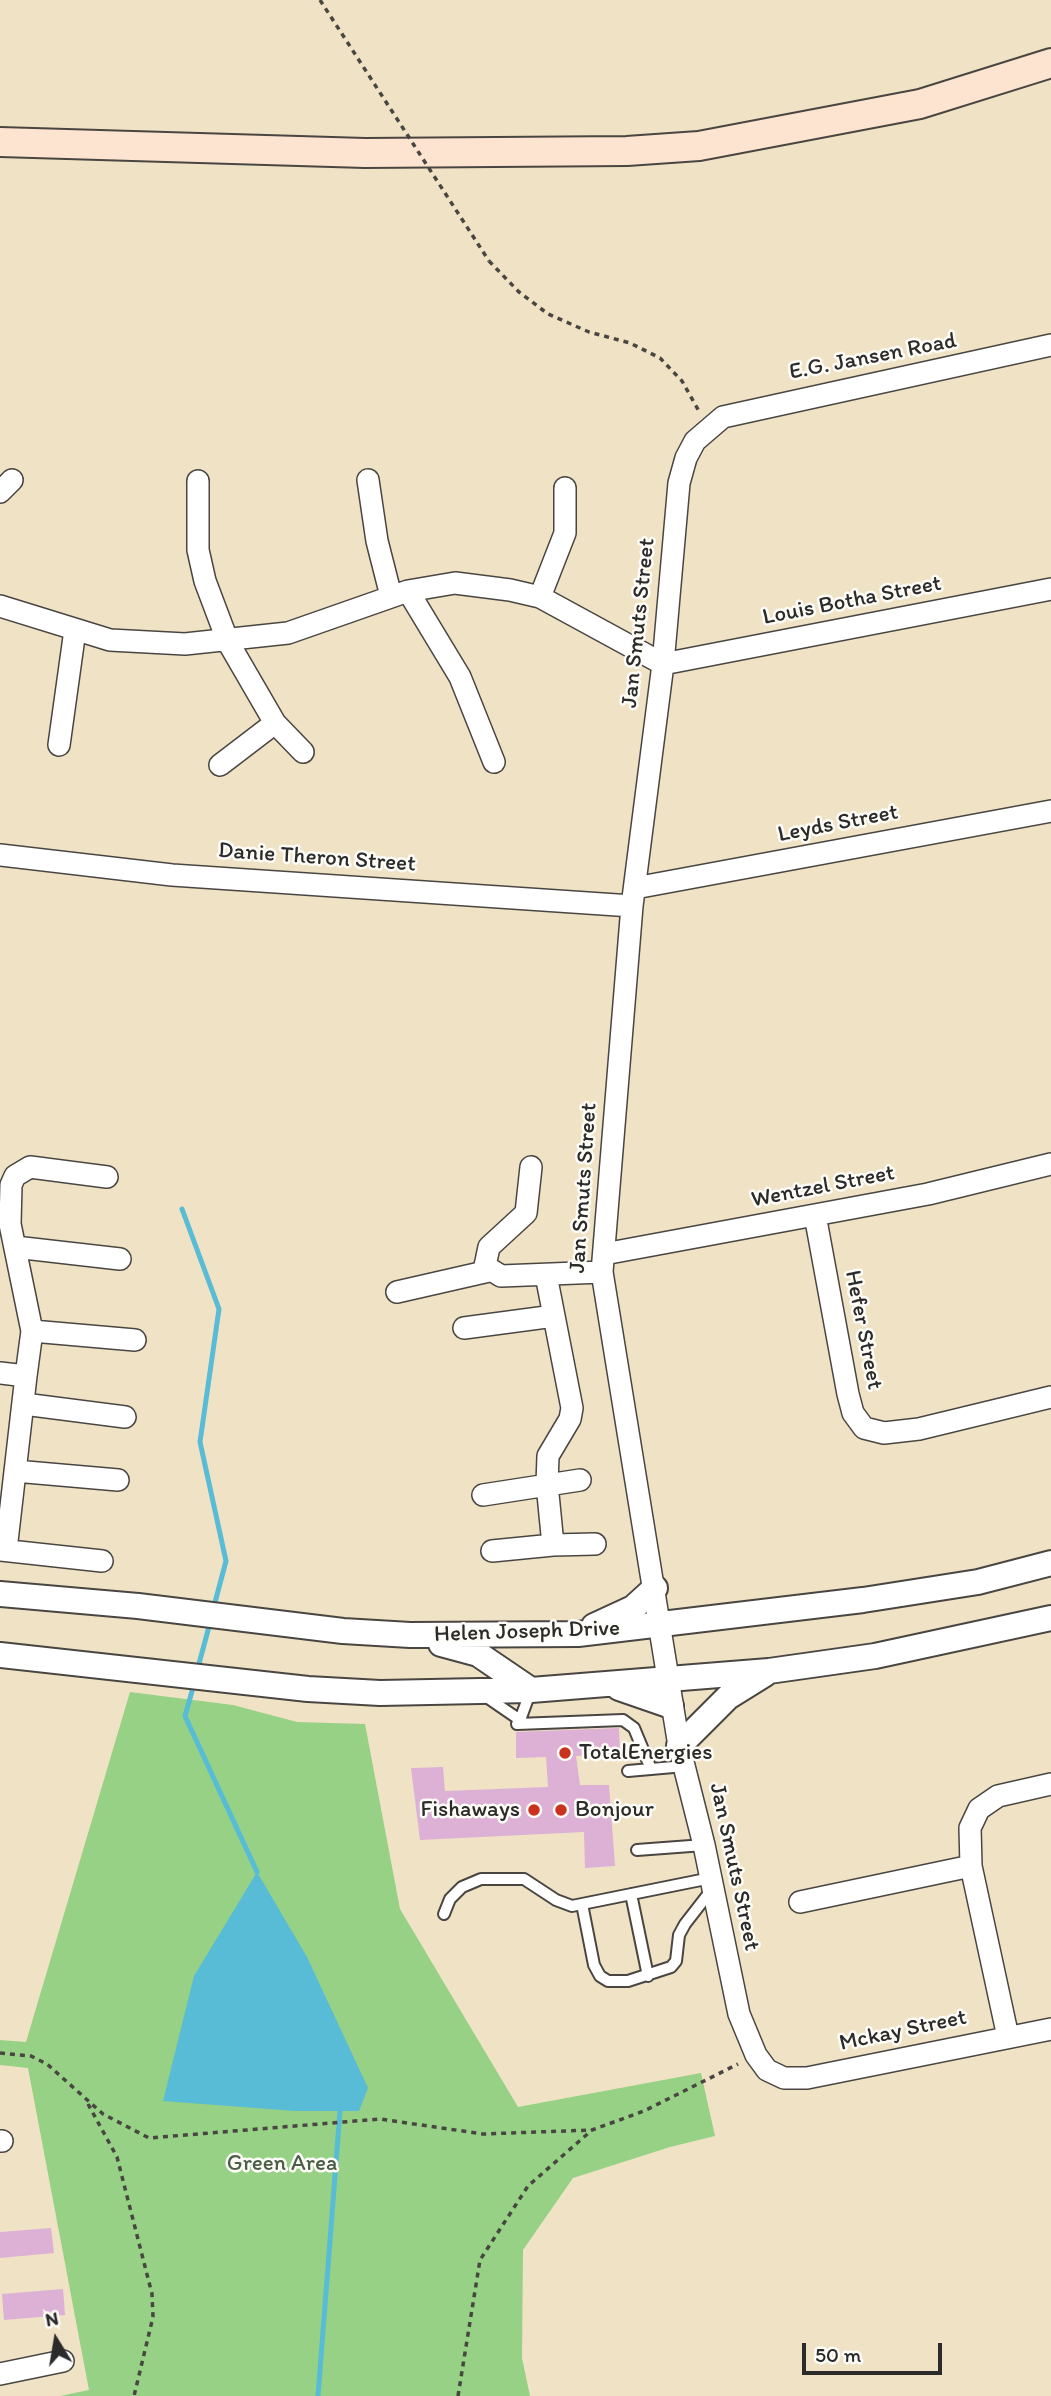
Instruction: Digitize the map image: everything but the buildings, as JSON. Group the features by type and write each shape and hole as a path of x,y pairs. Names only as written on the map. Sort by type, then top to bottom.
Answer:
{"main road":[{"path":"0,142 365,153 651,150 699,146 920,104 1051,64"}],"street":[{"name":"E.G. Jansen Road","path":"708,427 723,417 760,407 1051,345"},
{"name":"Jan Smuts Street","path":"708,427 695,441 686,458 679,483 663,664 634,897 603,1263 671,1706 704,1845 739,2014 762,2062"},
{"path":"368,480 377,541 399,593 460,677 494,762"},
{"path":"198,481 198,550 205,581 228,642 275,723 303,752"},
{"path":"540,597 565,533 565,488"},
{"path":"0,606 110,640 185,644 228,642 288,633 399,593 455,583 540,597 663,664"},
{"name":"Louis Botha Street","path":"663,664 1051,589"},
{"path":"60,745 75,630"},
{"path":"219,765 275,723"},
{"name":"Leyds Street","path":"634,897 1051,811"},
{"name":"Danie Theron Street","path":"0,855 172,875 634,897"},
{"name":"Wentzel Street","path":"489,1271 501,1276 546,1275 815,1215 928,1194 1051,1164"},
{"path":"102,1561 3,1550 10,1459 23,1404 32,1331 15,1247 10,1204 11,1185 21,1169 44,1167 107,1177"},
{"path":"397,1292 489,1271 484,1257 489,1247 526,1213 531,1167"},
{"name":"Hefer Street","path":"815,1215 848,1394 853,1413 864,1428 884,1433 919,1429 1051,1397"},
{"path":"15,1247 120,1259"},
{"path":"546,1275 572,1408 570,1419 548,1456 547,1484 553,1545"},
{"path":"464,1328 554,1315"},
{"path":"32,1331 135,1340"},
{"path":"0,1373 26,1376"},
{"path":"23,1404 125,1417"},
{"path":"10,1459 118,1480"},
{"path":"484,1495 580,1480"},
{"path":"492,1551 595,1544"},
{"name":"Helen Joseph Drive","path":"0,1594 138,1606 343,1631 410,1635 578,1634 660,1626 965,1584 1051,1563"},
{"path":"578,1634 633,1608 655,1588"},
{"path":"0,1655 307,1689 380,1693 475,1689 531,1690 769,1671 875,1656 1051,1618"},
{"path":"410,1635 478,1654 531,1690"},
{"path":"682,1756 728,1697 769,1671"},
{"path":"609,1685 671,1706"},
{"path":"1008,2037 971,1866 971,1828 979,1808 998,1796 1051,1784"},
{"path":"800,1902 971,1866"},
{"name":"Mckay Street","path":"762,2062 784,2078 807,2078 1051,2029"},
{"path":"0,2374 63,2361"}],"lane":[{"path":"517,1724 623,1720 634,1728 651,1769"},
{"path":"628,1771 651,1769 682,1756"},
{"path":"637,1850 704,1845"},
{"path":"444,1914 450,1899 462,1887 481,1879 524,1880 556,1900 572,1906 631,1894 712,1883"},
{"path":"582,1905 594,1965 600,1976 608,1981 648,1976 665,1971 676,1961 679,1935 712,1883"},
{"path":"631,1894 648,1976"}],"path":[{"path":"320,0 489,261 519,292 548,314 660,358 682,381 708,427"},
{"path":"0,2053 32,2056 47,2064 86,2099 128,2130 149,2138 380,2119 483,2134 592,2130 762,2062"},
{"path":"86,2099 117,2157 152,2294 153,2317 134,2396"},
{"path":"458,2396 480,2260 528,2186 592,2130"}],"green space":[{"name":"Green Area","path":"130,1692 233,1705 297,1722 365,1724 400,1909 518,2107 701,2073 715,2136 670,2147 573,2178 523,2250 522,2358 530,2396 60,2396 89,2390 28,2068 0,2065 0,2040 26,2042"}],"water":[{"path":"257,1872 307,1957 368,2088 359,2111 295,2111 163,2101 194,1976"}],"waterway":[{"path":"182,1209 219,1309 200,1442 226,1561 213,1610"},
{"path":"197,1671 210,1623"},
{"path":"194,1684 185,1716 257,1872"},
{"path":"318,2396 340,2111"}],"place":[{"name":"TotalEnergies","path":"565,1753"},
{"name":"Fishaways","path":"534,1810"},
{"name":"Bonjour","path":"561,1810"}]}
